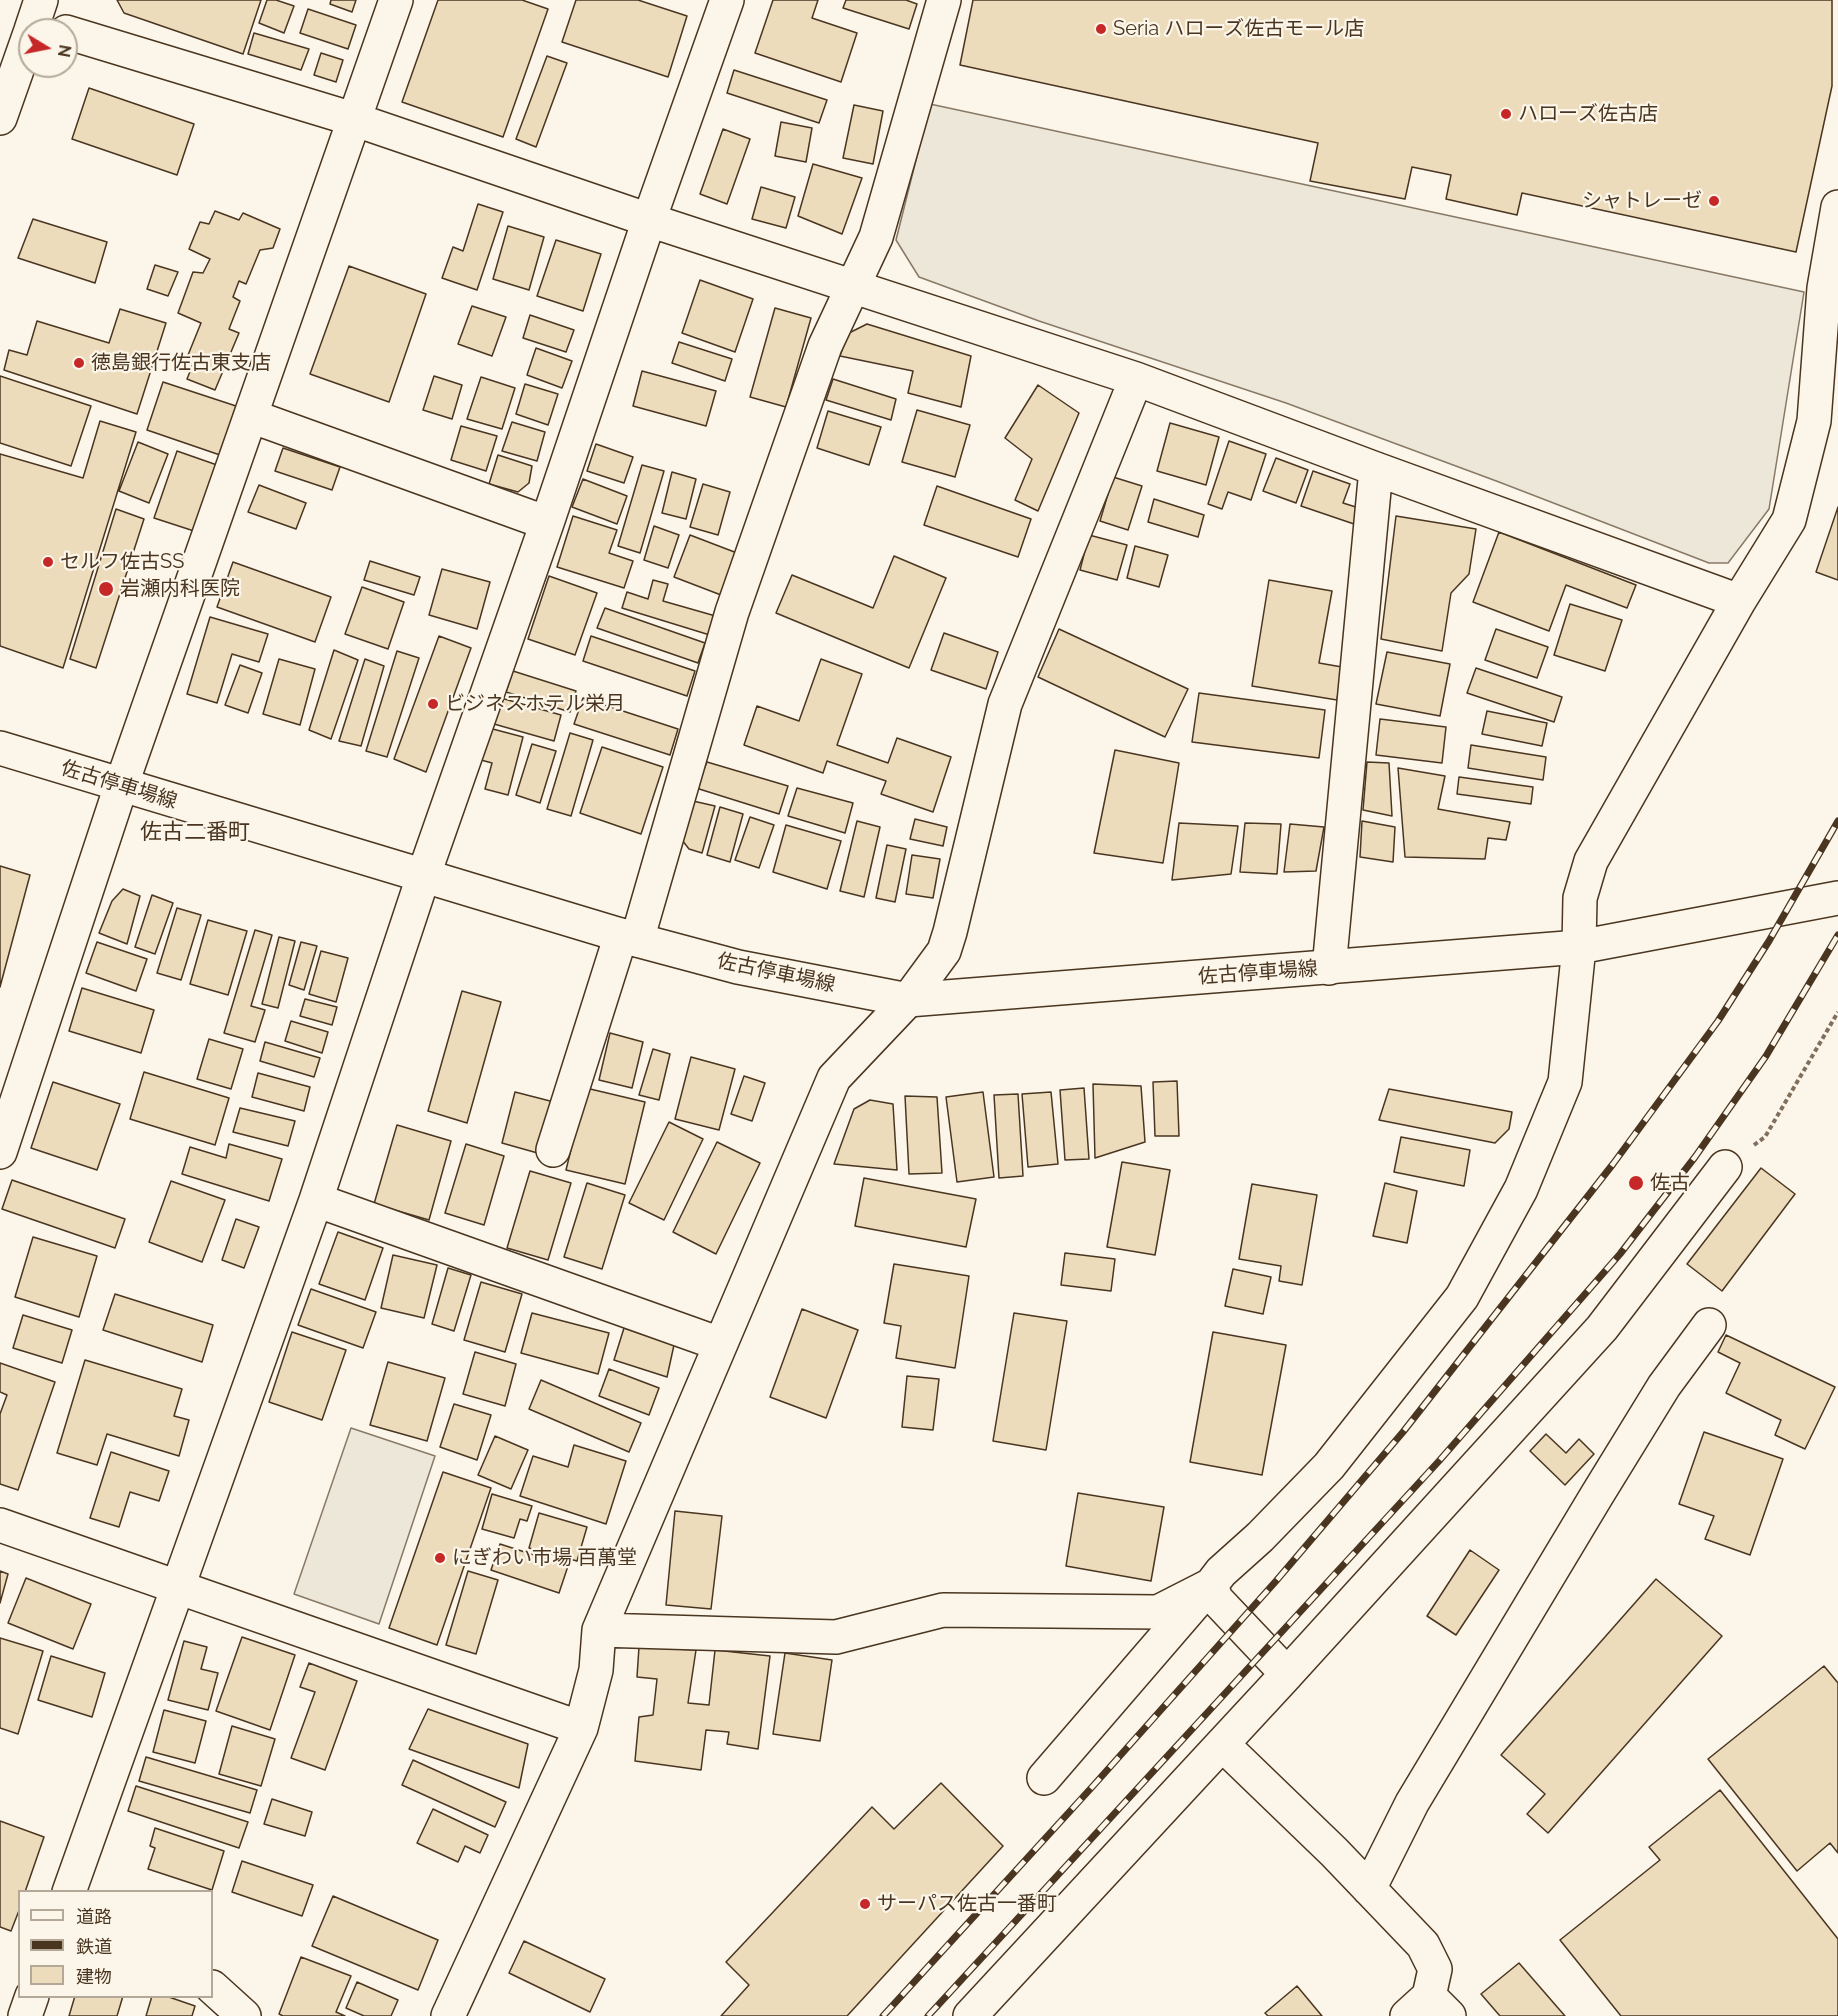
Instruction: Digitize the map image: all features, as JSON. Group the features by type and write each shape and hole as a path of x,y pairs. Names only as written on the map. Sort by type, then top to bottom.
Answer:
{"main road":[{"path":"0,1152 121,786 396,0"},
{"path":"70,1890 316,1200 423,877 727,0"},
{"path":"553,1150 629,937 732,612 825,346 876,237 944,0"},
{"path":"78,37 353,119 649,220 1136,379 1739,601"},
{"path":"0,118 18,74"},
{"path":"1044,1778 1221,1572 1260,1537 1329,1466 1462,1297 1521,1190 1565,1082 1579,947 1580,898 1591,861 1739,601 1789,520 1814,422 1824,288 1838,207"},
{"path":"448,2016 581,1728 596,1670 599,1630 834,1078 908,1000 944,951 1005,704 1136,379"},
{"path":"251,416 546,523"},
{"path":"1329,968 1376,469"},
{"name":"佐古停車場線","path":"0,748 423,877 629,937 738,967 908,1000 1579,947 1838,898"},
{"path":"970,2016 1287,1674 1602,1328 1725,1167"},
{"path":"316,1200 720,1344"},
{"path":"1369,1889 1412,1803 1590,1505 1664,1386 1709,1325"},
{"path":"0,1525 581,1728"},
{"path":"1211,1585 1216,1599 1287,1674"},
{"path":"599,1630 836,1637 943,1610 1158,1612 1211,1585"},
{"path":"1222,1744 1334,1852 1423,1945 1435,1969 1428,2009"},
{"path":"213,1989 244,2016"},
{"path":"25,2016 31,1998"}],"path":[{"path":"1725,1167 1765,1137 1838,1012"}],"shaded area":[{"path":"930,104 1804,292 1769,509 1728,563 1709,563 1286,403 1039,321 919,277 896,240"},
{"path":"351,1428 435,1456 379,1624 294,1594"}],"building":[{"path":"117,0 261,0 243,54 124,13"},
{"path":"267,0 276,0 294,6 284,33 259,23"},
{"path":"331,0 356,0 352,12 330,4"},
{"path":"438,0 522,0 548,9 503,137 402,102"},
{"path":"576,0 638,0 687,16 668,77 562,42"},
{"path":"773,0 818,0 812,18 857,33 841,82 755,53"},
{"path":"846,0 906,0 917,4 909,29 843,8"},
{"name":"ハローズ佐古店","path":"973,0 1832,0 1832,86 1796,252 1522,193 1517,215 1446,199 1451,175 1412,167 1405,199 1310,181 1318,143 960,65"},
{"path":"308,9 356,25 348,49 300,33"},
{"path":"254,33 309,49 301,70 248,54"},
{"path":"321,53 343,60 336,82 314,75"},
{"path":"547,56 567,63 536,147 516,139"},
{"path":"734,70 827,100 819,123 727,93"},
{"path":"89,88 194,124 177,175 72,139"},
{"path":"854,105 883,111 873,164 843,158"},
{"path":"781,122 812,128 806,162 775,156"},
{"path":"723,129 750,139 727,204 700,194"},
{"path":"813,164 862,178 842,234 798,216"},
{"path":"761,187 795,197 786,228 752,219"},
{"path":"478,204 503,212 477,290 442,278 453,247 463,251"},
{"path":"215,211 239,220 243,213 280,229 273,248 260,250 246,284 239,281 233,297 240,301 229,329 239,333 215,390 187,379 193,364 186,360 201,323 178,313 193,272 203,273 210,259 189,249 200,222 209,224"},
{"path":"33,219 107,242 95,283 18,258"},
{"path":"508,226 544,237 529,290 493,279"},
{"path":"556,240 601,254 583,311 537,296"},
{"path":"155,265 178,272 168,296 147,289"},
{"path":"349,266 426,294 389,402 310,374"},
{"path":"700,280 753,299 735,352 682,333"},
{"path":"472,306 506,317 492,356 458,344"},
{"path":"775,308 811,318 786,407 750,397"},
{"name":"徳島銀行佐古東支店","path":"120,309 166,323 137,414 4,370 9,350 27,355 37,321 109,343"},
{"path":"530,315 574,330 566,352 523,338"},
{"path":"867,324 971,356 961,407 908,393 913,371 840,356 847,334"},
{"path":"679,342 732,359 725,381 672,363"},
{"path":"536,348 572,361 562,388 527,375"},
{"path":"642,371 716,391 706,426 633,406"},
{"path":"0,376 91,406 71,466 0,443"},
{"path":"434,376 462,385 452,419 423,410"},
{"path":"481,377 515,388 502,429 467,419"},
{"path":"833,379 896,399 891,420 826,400"},
{"path":"163,382 236,406 220,455 147,430"},
{"path":"525,384 558,394 548,425 516,414"},
{"path":"1038,385 1079,413 1038,511 1015,500 1032,459 1005,438"},
{"path":"917,410 970,425 955,477 902,462"},
{"path":"828,411 881,427 869,465 817,448"},
{"name":"セルフ佐古SS","path":"100,421 136,432 63,668 0,646 0,454 83,478"},
{"path":"512,422 545,432 537,461 502,451"},
{"path":"1170,423 1219,437 1206,485 1157,471"},
{"path":"461,426 497,436 486,471 451,460"},
{"path":"1229,441 1266,454 1251,500 1228,492 1222,509 1208,504"},
{"path":"138,442 168,454 149,503 119,491"},
{"path":"596,444 633,457 624,483 587,471"},
{"path":"283,448 340,467 332,490 275,471"},
{"path":"177,451 217,465 194,531 154,518"},
{"path":"498,455 532,466 529,483 518,492 489,484"},
{"path":"1276,458 1308,470 1296,503 1263,491"},
{"path":"642,465 664,471 640,553 618,546"},
{"path":"1313,471 1350,484 1343,503 1359,508 1354,524 1301,506"},
{"path":"672,472 696,479 686,519 662,513"},
{"path":"1113,477 1142,486 1128,530 1100,521"},
{"path":"583,479 627,496 617,524 572,507"},
{"path":"703,484 730,492 718,535 690,527"},
{"path":"259,485 306,503 296,529 248,512"},
{"path":"937,486 1031,519 1018,557 924,525"},
{"path":"1154,499 1204,515 1198,537 1148,522"},
{"path":"1838,507 1838,580 1816,572"},
{"name":"岩瀬内科医院","path":"116,509 144,519 96,668 70,659"},
{"path":"573,516 617,530 609,553 633,561 624,588 557,567"},
{"path":"1396,516 1476,529 1469,574 1451,593 1442,651 1381,639"},
{"path":"654,526 679,535 668,568 644,560"},
{"path":"1499,532 1636,585 1627,608 1566,585 1549,631 1473,602"},
{"path":"690,535 737,553 721,595 674,577"},
{"path":"1089,535 1127,545 1117,580 1080,570"},
{"path":"1135,546 1168,555 1159,587 1127,578"},
{"path":"894,556 946,578 909,668 776,613 792,575 873,608"},
{"path":"370,561 420,577 414,595 364,580"},
{"path":"233,562 331,597 315,642 217,607"},
{"path":"442,569 490,582 477,629 429,615"},
{"path":"549,576 597,593 575,655 528,639"},
{"path":"653,580 668,584 663,601 719,617 713,636 622,608 627,592 648,599"},
{"path":"1269,580 1332,591 1319,663 1342,667 1337,700 1252,686"},
{"path":"362,587 404,602 388,649 345,634"},
{"path":"1570,604 1622,620 1605,671 1554,655"},
{"path":"605,608 705,643 698,663 597,628"},
{"path":"210,617 268,634 259,662 232,654 217,703 187,694"},
{"path":"1059,629 1188,689 1165,737 1038,677"},
{"path":"1496,629 1548,647 1537,678 1485,660"},
{"path":"944,633 998,652 986,689 931,670"},
{"name":"ビジネスホテル栄月","path":"439,636 471,648 426,772 394,759"},
{"path":"591,636 695,671 687,696 583,661"},
{"path":"334,650 358,660 331,739 309,730"},
{"path":"397,651 419,658 387,757 366,751"},
{"path":"1387,652 1450,664 1440,716 1376,704"},
{"path":"279,659 315,669 300,725 263,714"},
{"path":"365,659 384,666 361,746 339,741"},
{"path":"821,659 862,674 837,745 888,763 897,738 951,757 933,812 881,794 886,781 827,761 823,773 744,745 757,706 799,721"},
{"path":"240,665 262,673 248,713 225,705"},
{"path":"1476,668 1562,697 1554,722 1467,693"},
{"path":"513,671 576,691 570,712 506,692"},
{"path":"1199,693 1325,710 1319,758 1192,742"},
{"path":"501,698 561,715 554,741 494,724"},
{"path":"583,698 678,729 670,755 574,724"},
{"path":"1487,711 1547,723 1542,746 1482,734"},
{"path":"1380,719 1446,727 1442,763 1376,755"},
{"path":"489,728 523,737 508,795 485,789 492,763 481,760"},
{"path":"570,733 593,740 571,816 547,809"},
{"path":"532,744 556,751 540,803 516,795"},
{"path":"1471,745 1546,757 1543,780 1468,768"},
{"path":"602,747 663,767 641,834 580,813"},
{"path":"1115,750 1179,763 1163,863 1094,853"},
{"path":"707,762 788,786 779,814 696,788"},
{"path":"1367,762 1389,763 1392,816 1363,810"},
{"path":"1398,768 1445,776 1438,809 1510,822 1506,840 1488,838 1485,859 1405,857"},
{"path":"1459,777 1533,787 1531,804 1457,794"},
{"path":"797,788 853,803 845,833 788,816"},
{"path":"693,801 715,806 702,853 689,849 682,840"},
{"path":"720,807 743,814 730,862 707,855"},
{"path":"750,817 774,825 759,868 735,860"},
{"path":"915,819 947,827 943,846 910,839"},
{"path":"857,821 880,827 864,897 840,891"},
{"path":"1362,821 1395,827 1393,862 1360,857"},
{"path":"1179,823 1238,826 1231,874 1172,880"},
{"path":"1245,823 1281,824 1277,874 1240,872"},
{"path":"1290,824 1324,827 1316,871 1284,872"},
{"path":"786,825 841,841 827,889 773,872"},
{"path":"887,845 906,849 895,902 876,898"},
{"path":"912,855 940,859 933,898 906,894"},
{"path":"0,866 30,875 0,987"},
{"path":"123,889 140,896 127,944 99,933 112,901"},
{"path":"152,895 173,903 155,954 135,947"},
{"path":"177,908 201,915 181,980 157,973"},
{"path":"208,920 247,931 228,995 190,984"},
{"path":"255,930 272,935 251,1006 265,1010 255,1042 224,1033"},
{"path":"279,937 295,941 278,1008 262,1004"},
{"path":"97,942 147,959 136,991 86,973"},
{"path":"301,942 317,946 304,990 289,985"},
{"path":"321,951 348,958 336,1002 309,994"},
{"path":"82,988 154,1010 141,1053 69,1031"},
{"path":"462,991 501,1002 467,1123 428,1111"},
{"path":"305,999 337,1007 332,1025 300,1016"},
{"path":"291,1021 328,1032 322,1053 285,1041"},
{"path":"610,1033 643,1042 632,1088 599,1080"},
{"path":"209,1039 243,1049 231,1089 197,1079"},
{"path":"265,1042 320,1058 314,1077 260,1061"},
{"path":"653,1049 670,1054 659,1100 639,1095"},
{"path":"691,1057 735,1069 719,1130 675,1119"},
{"path":"144,1072 229,1098 215,1145 130,1119"},
{"path":"258,1073 310,1087 304,1111 252,1097"},
{"path":"744,1076 765,1083 752,1121 731,1114"},
{"path":"1177,1081 1179,1136 1155,1136 1153,1082"},
{"path":"53,1082 120,1104 97,1170 31,1148"},
{"path":"1093,1084 1141,1086 1145,1142 1095,1158"},
{"path":"586,1088 645,1102 625,1184 566,1170"},
{"path":"1084,1088 1089,1159 1065,1160 1060,1090"},
{"path":"1389,1089 1512,1112 1509,1129 1495,1143 1379,1120"},
{"path":"515,1092 554,1102 541,1154 502,1143"},
{"path":"983,1092 994,1177 957,1182 946,1097"},
{"path":"1051,1092 1058,1164 1028,1167 1022,1094"},
{"path":"1018,1094 1023,1176 999,1178 994,1095"},
{"path":"905,1096 937,1097 942,1173 909,1174"},
{"path":"870,1100 893,1104 897,1170 834,1164 854,1109"},
{"path":"240,1108 295,1121 288,1146 233,1132"},
{"path":"669,1122 703,1139 664,1220 629,1203"},
{"path":"397,1125 451,1141 429,1220 374,1204"},
{"path":"1401,1137 1470,1150 1464,1186 1394,1172"},
{"path":"717,1142 760,1163 716,1254 673,1232"},
{"path":"229,1144 282,1159 269,1201 182,1174 190,1147 226,1158"},
{"path":"466,1144 504,1156 484,1225 445,1213"},
{"path":"1122,1162 1170,1170 1155,1255 1107,1247"},
{"path":"1761,1168 1795,1194 1722,1291 1687,1264"},
{"path":"530,1171 571,1183 548,1260 507,1248"},
{"path":"864,1178 976,1199 966,1247 855,1226"},
{"path":"12,1180 125,1219 115,1248 2,1209"},
{"path":"171,1181 225,1200 202,1262 149,1242"},
{"path":"587,1183 625,1195 602,1269 564,1257"},
{"path":"1385,1183 1417,1191 1407,1243 1373,1236"},
{"path":"1252,1184 1317,1195 1302,1285 1279,1281 1281,1266 1239,1259"},
{"path":"236,1219 259,1227 244,1268 222,1260"},
{"path":"338,1232 383,1248 365,1300 319,1284"},
{"path":"33,1237 97,1256 79,1317 15,1297"},
{"path":"1065,1253 1115,1259 1111,1291 1061,1285"},
{"path":"393,1255 437,1265 424,1318 381,1308"},
{"path":"894,1264 969,1276 955,1368 896,1358 901,1326 884,1323"},
{"path":"448,1268 471,1275 454,1331 432,1324"},
{"path":"1233,1269 1271,1277 1263,1314 1225,1306"},
{"path":"481,1282 522,1294 505,1352 464,1340"},
{"path":"311,1289 376,1312 363,1348 298,1325"},
{"path":"115,1294 213,1325 202,1362 103,1330"},
{"path":"802,1309 858,1330 826,1418 770,1397"},
{"path":"532,1313 609,1333 598,1374 521,1353"},
{"path":"1014,1313 1067,1321 1046,1450 993,1441"},
{"path":"23,1315 72,1330 62,1363 13,1348"},
{"path":"624,1328 674,1345 667,1377 614,1360"},
{"path":"292,1332 346,1350 322,1420 269,1402"},
{"path":"1213,1332 1286,1345 1262,1475 1190,1462"},
{"path":"1726,1335 1835,1387 1805,1449 1775,1435 1781,1420 1726,1393 1740,1363 1718,1352"},
{"path":"475,1352 516,1364 505,1406 463,1394"},
{"path":"85,1360 182,1389 174,1416 189,1420 179,1456 107,1434 97,1465 57,1453"},
{"path":"388,1362 445,1378 427,1441 370,1425"},
{"path":"0,1363 55,1382 18,1490 0,1484 0,1414 7,1395 0,1392"},
{"path":"609,1369 659,1388 649,1415 599,1396"},
{"path":"907,1376 939,1379 933,1430 902,1427"},
{"path":"541,1380 641,1423 629,1452 529,1409"},
{"path":"454,1404 491,1415 477,1460 440,1447"},
{"path":"1704,1432 1783,1459 1750,1555 1705,1539 1714,1516 1679,1504"},
{"path":"1546,1434 1566,1453 1579,1439 1594,1454 1565,1485 1530,1451"},
{"path":"495,1436 528,1450 511,1489 478,1475"},
{"path":"574,1445 626,1461 606,1524 520,1496 533,1456 568,1467"},
{"path":"111,1452 169,1471 159,1501 130,1492 119,1527 90,1518"},
{"name":"にぎわい市場 百萬堂","path":"443,1472 491,1488 437,1645 389,1628"},
{"path":"1078,1493 1164,1507 1151,1581 1066,1566"},
{"path":"492,1494 532,1506 527,1521 520,1519 514,1538 482,1529"},
{"path":"675,1511 722,1516 711,1609 666,1605"},
{"path":"539,1513 587,1527 577,1561 529,1548"},
{"path":"500,1544 568,1566 559,1593 491,1570"},
{"path":"1470,1550 1499,1570 1456,1635 1427,1616"},
{"path":"0,1571 8,1574 0,1603"},
{"path":"468,1571 498,1580 476,1654 446,1645"},
{"path":"26,1578 91,1604 73,1649 8,1623"},
{"path":"1656,1579 1722,1636 1548,1833 1527,1814 1545,1794 1501,1755"},
{"path":"242,1637 295,1655 270,1730 216,1711"},
{"path":"0,1638 43,1651 18,1734 0,1728"},
{"path":"184,1641 207,1647 201,1669 218,1673 208,1710 168,1700"},
{"path":"639,1647 696,1650 688,1703 709,1705 715,1650 770,1656 758,1749 727,1744 729,1732 706,1730 701,1770 635,1761 639,1717 653,1715 657,1679 637,1677"},
{"path":"785,1653 832,1660 820,1741 773,1734"},
{"path":"51,1656 105,1673 92,1717 38,1700"},
{"path":"309,1663 357,1681 325,1770 291,1758 315,1692 300,1687"},
{"path":"1824,1666 1838,1683 1838,1853 1830,1843 1797,1871 1708,1759"},
{"path":"428,1709 528,1744 519,1788 409,1749"},
{"path":"164,1710 206,1721 195,1763 153,1752"},
{"path":"232,1726 275,1739 261,1786 219,1774"},
{"path":"146,1757 257,1790 250,1813 139,1781"},
{"path":"413,1760 506,1802 495,1827 402,1785"},
{"name":"サーパス佐古一番町","path":"941,1783 1003,1846 847,2016 721,2016 749,1985 726,1962 872,1807 894,1829"},
{"path":"136,1786 248,1822 239,1848 128,1811"},
{"path":"1720,1790 1838,1939 1838,2016 1621,2016 1560,1940 1660,1860 1649,1847"},
{"path":"272,1799 312,1812 305,1836 264,1824"},
{"path":"433,1809 488,1835 480,1853 465,1846 458,1862 417,1843"},
{"path":"0,1821 44,1837 26,1890 18,1890 18,1913 11,1931 0,1927"},
{"path":"155,1828 224,1851 212,1890 148,1869 155,1848 150,1846"},
{"path":"242,1861 313,1885 302,1916 232,1892"},
{"path":"333,1896 438,1940 418,1990 312,1946"},
{"path":"524,1941 605,1979 590,2012 509,1973"},
{"path":"301,1957 351,1976 336,2012 345,2016 283,2016 279,2014"},
{"path":"1519,1963 1565,2016 1500,2016 1481,1994"},
{"path":"357,1982 398,2000 391,2016 364,2016 346,2008"},
{"path":"1297,1986 1322,2016 1268,2016 1265,2013"},
{"path":"74,1998 122,1998 117,2016 69,2016"},
{"path":"151,1998 172,1998 195,2006 192,2016 146,2016"}],"railway":[{"path":"883,2016 1276,1581 1403,1432 1613,1164 1718,1021 1769,941 1838,821"},
{"path":"928,2016 1439,1461 1620,1254 1695,1157 1766,1056 1838,935"}],"place":[{"name":"Seria ハローズ佐古モール店","path":"1101,29"},
{"name":"ハローズ佐古店","path":"1506,114"},
{"name":"シャトレーゼ","path":"1714,201"},
{"name":"徳島銀行佐古東支店","path":"79,363"},
{"name":"セルフ佐古SS","path":"48,562"},
{"name":"岩瀬内科医院","path":"106,589"},
{"name":"ビジネスホテル栄月","path":"433,704"},
{"name":"佐古","path":"1636,1183"},
{"name":"にぎわい市場 百萬堂","path":"440,1558"},
{"name":"サーパス佐古一番町","path":"865,1904"}],"district":[{"name":"佐古二番町","path":"195,832"}]}
